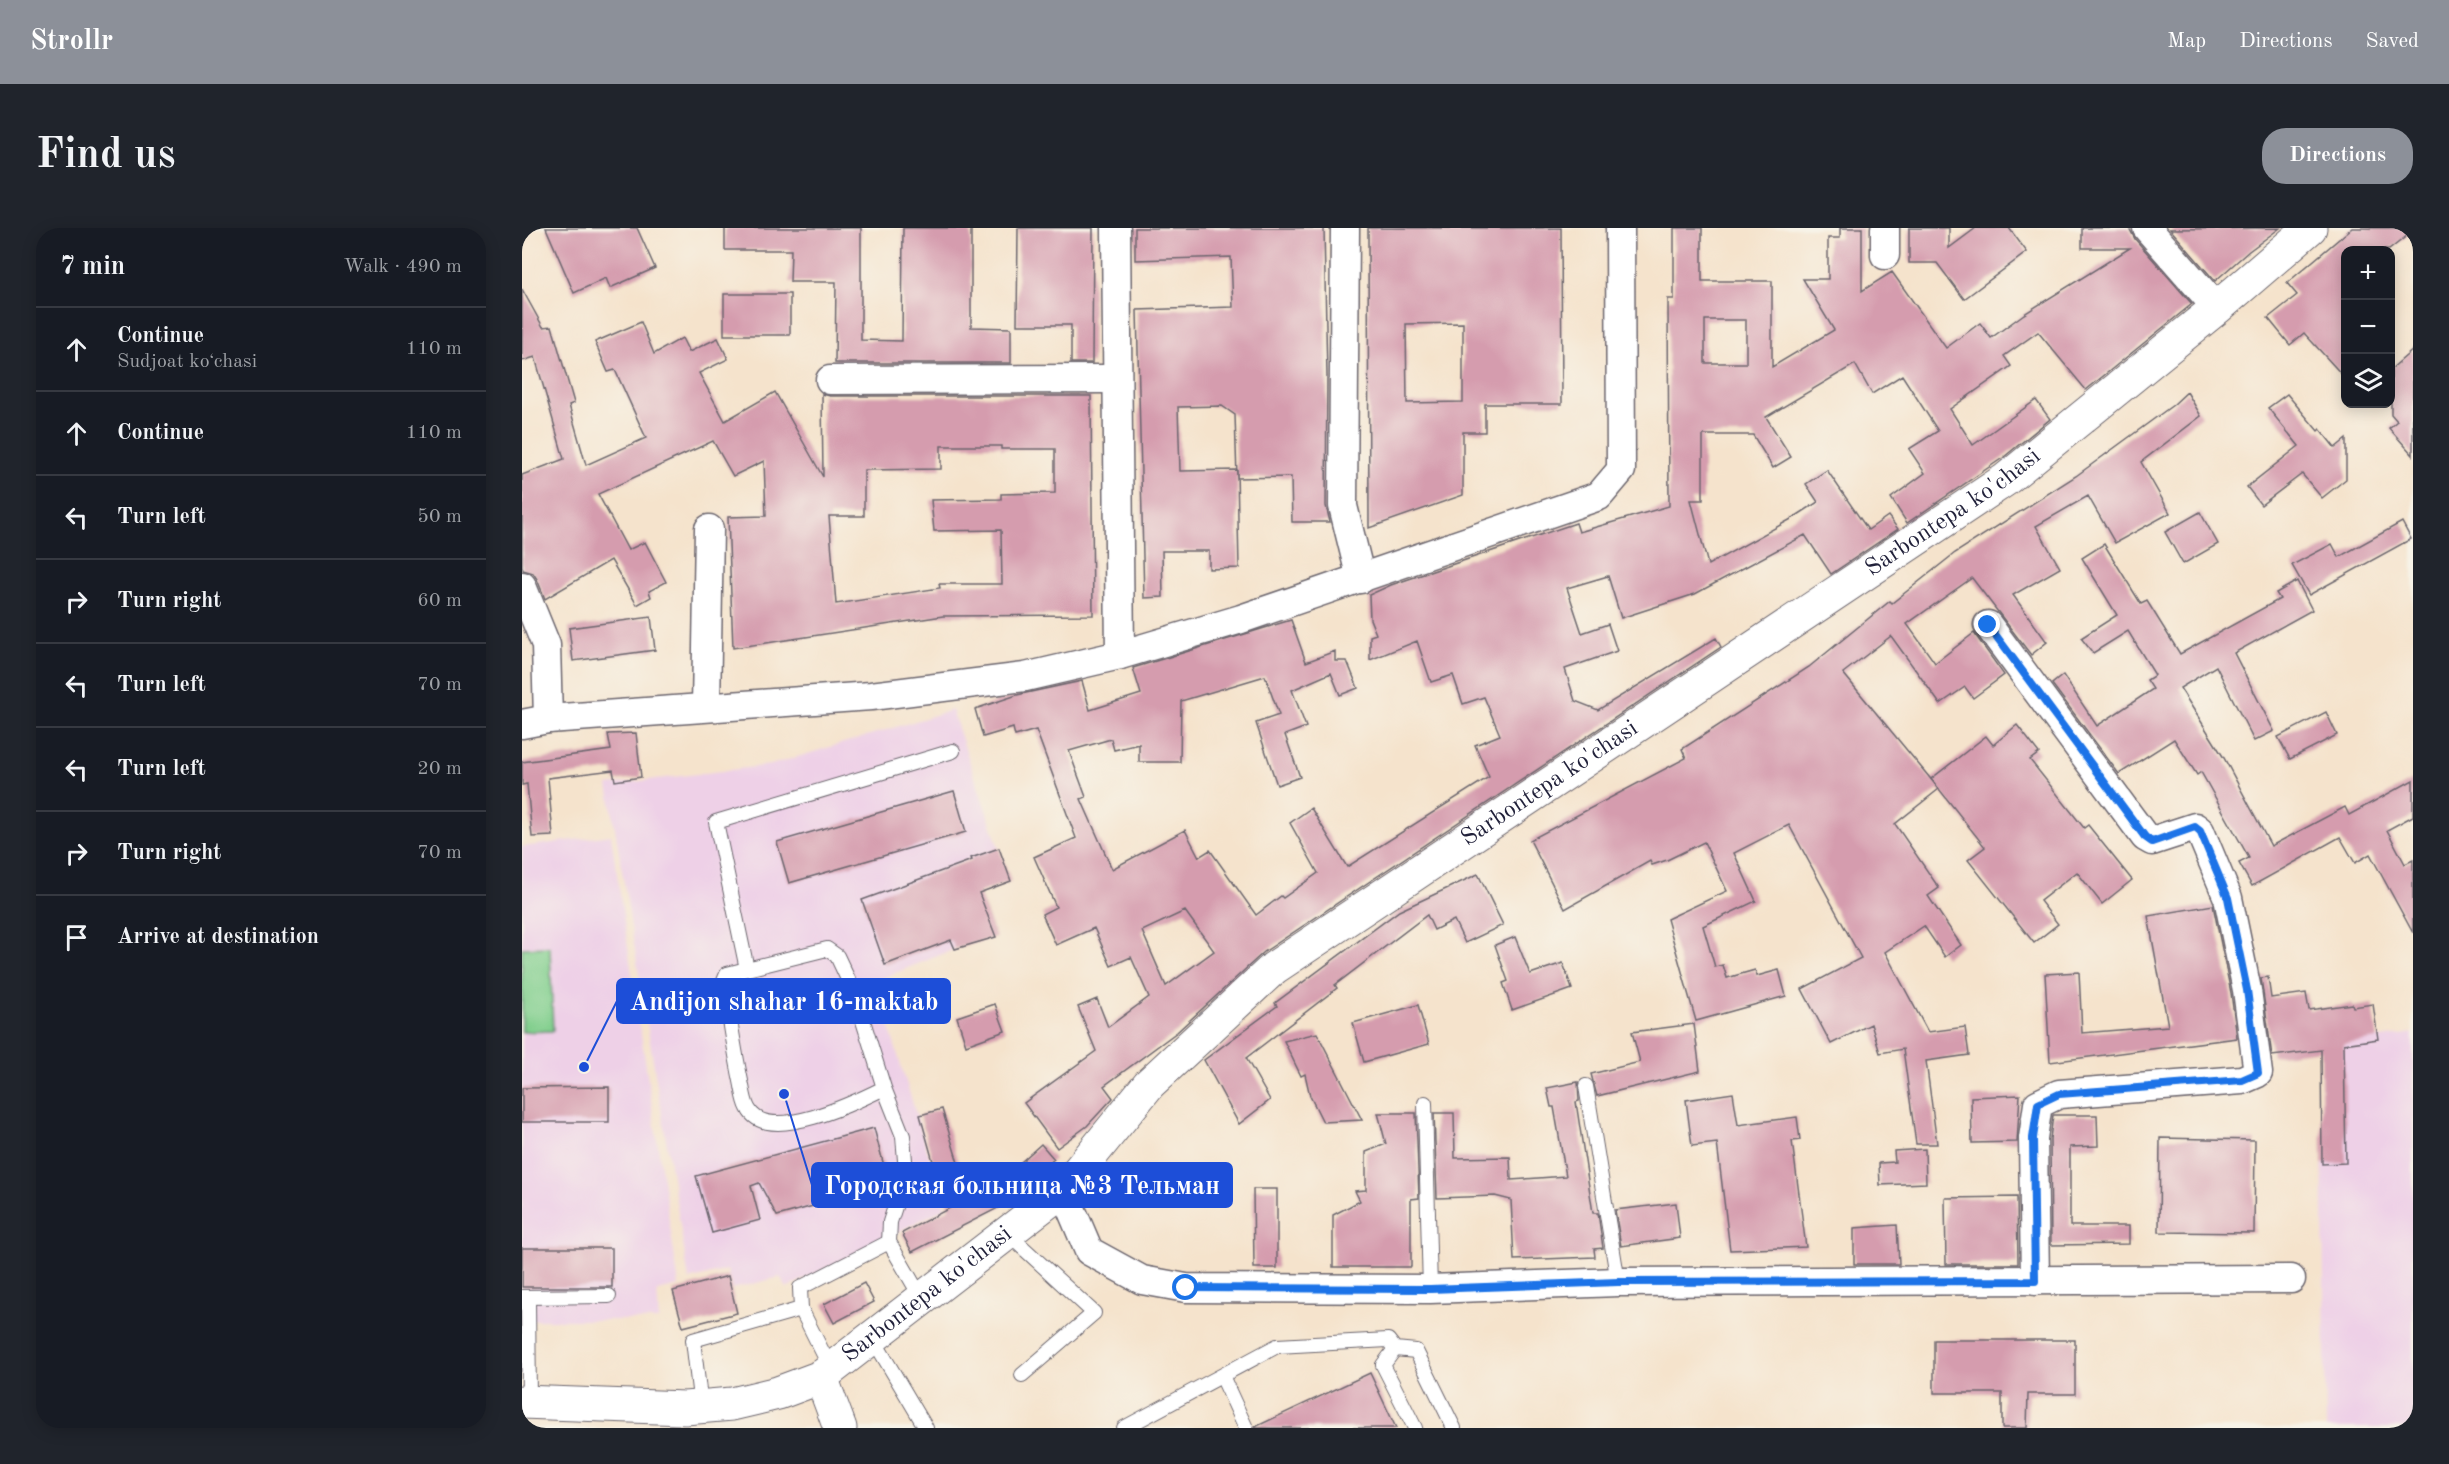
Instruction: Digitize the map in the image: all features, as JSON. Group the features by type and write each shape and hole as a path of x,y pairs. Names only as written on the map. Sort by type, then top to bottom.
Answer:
{"street":[{"path":"1116,228 1120,655"},
{"path":"1345,228 1343,506 1361,579"},
{"path":"522,586 546,645 535,721 871,696 1025,677 1120,655 1241,619 1599,496 1621,470 1620,228"},
{"path":"2147,228 2217,308"},
{"name":"Sarbontepa ko'chasi","path":"526,1402 701,1407 732,1404 778,1393 826,1373 1063,1190 1149,1083 1274,968 2005,480 2217,308 2310,228"},
{"path":"830,380 1116,379"},
{"path":"706,707 709,529"},
{"path":"1988,625 2145,837 2152,842 2195,827 2200,831 2228,898 2247,990 2258,1073 2242,1080 2059,1094 2038,1104 2033,1138 2035,1281"},
{"path":"1063,1190 1089,1251 1142,1280 1186,1288 1430,1289 1618,1282 2291,1279"},
{"path":"826,1373 840,1428"}],"lane":[{"path":"747,969 716,822 953,751"},
{"path":"884,1088 845,1107 793,1122 772,1123 758,1119 748,1109 735,1051 724,981 727,974 827,949 837,956 854,992 884,1088 903,1136 906,1173 890,1222 889,1242 922,1299"},
{"path":"1586,1086 1618,1282"},
{"path":"1425,1103 1430,1289"},
{"path":"1007,1233 1094,1313 1022,1375"},
{"path":"826,1373 801,1309 800,1288 889,1242"},
{"path":"526,1402 525,1297 609,1296"},
{"path":"701,1407 693,1340 801,1309"},
{"path":"872,1337 926,1428"},
{"path":"1124,1428 1277,1346 1388,1340 1395,1349 1416,1351 1454,1428"},
{"path":"1395,1349 1383,1365 1415,1428"},
{"path":"1221,1376 1246,1428"}],"shaded area":[{"path":"952,710 999,848 926,876 955,949 875,981 945,1208 787,1288 780,1277 732,1289 727,1270 689,1280 608,785 771,765"},
{"path":"611,835 679,1286 657,1291 659,1320 522,1320 522,847"},
{"path":"2413,1033 2413,1428 2326,1428 2321,1072 2333,1072 2332,1046"}],"green space":[{"path":"550,947 553,1031 522,1032 522,948"}],"building":[{"path":"546,228 637,228 655,268 610,288 606,278 574,293"},
{"path":"725,228 861,228 861,340 902,341 903,228 971,228 971,327 1011,328 1011,363 835,363 836,282 790,282 791,250 725,250"},
{"path":"1018,228 1093,228 1092,363 1071,363 1071,325 1017,325"},
{"path":"1135,228 1324,228 1327,376 1326,506 1330,522 1292,522 1291,477 1237,478 1239,568 1209,569 1209,551 1162,551 1163,597 1144,598 1137,310 1233,307 1231,257 1135,260","holes":["1222,406 1235,415 1237,470 1180,471 1178,407"]},
{"path":"1368,228 1561,228 1562,404 1485,404 1485,432 1463,432 1463,495 1369,528","holes":["1463,323 1463,402 1407,403 1406,324"]},
{"path":"1674,228 1702,228 1702,281 1772,281 1772,367 1834,330 1803,279 1828,279 1828,238 1840,238 1840,228 1862,228 1862,291 1892,272 1946,348 1980,323 1991,338 2024,314 2130,248 2082,248 2082,228 2129,228 2135,239 2192,304 2086,390 2038,332 2004,356 2011,366 1950,409 1973,445 2036,400 2050,419 2004,457 1907,523 1891,498 1925,473 1909,449 1938,431 1902,375 1872,394 1855,364 1766,417 1791,457 1773,468 1753,435 1703,435 1703,500 1691,500 1708,565 1818,502 1806,484 1827,470 1868,530 1888,516 1898,529 1831,574 1805,535 1695,594 1621,618 1608,576 1567,588 1582,633 1608,624 1617,651 1565,669 1575,701 1598,710 1716,638 1721,647 1264,952 1177,1032 1104,1086 1113,1098 1087,1126 1057,1148 1024,1103 1096,1051 1078,1007 1097,999 1108,1027 1149,997 1131,957 1111,966 1094,928 1056,945 1042,914 1056,907 1034,857 1076,838 1036,730 1015,736 1013,728 983,737 975,709 1017,695 1082,681 1090,710 1141,694 1133,668 1291,620 1306,662 1335,651 1335,661 1347,661 1358,688 1340,695 1331,673 1292,690 1306,727 1285,735 1300,777 1277,785 1256,723 1279,715 1265,676 1181,701 1180,762 1139,762 1139,744 1114,750 1111,739 1069,751 1086,797 1081,799 1112,869 1185,830 1199,857 1210,850 1256,915 1318,873 1290,823 1311,808 1347,867 1489,777 1475,745 1500,735 1484,697 1463,704 1453,675 1431,682 1417,641 1370,660 1370,636 1376,634 1370,619 1369,595 1391,585 1576,523 1579,532 1669,506 1668,299 1674,299","holes":["1705,320 1746,320 1746,363 1705,363","1185,911 1214,951 1166,986 1142,931"]},
{"path":"1909,228 1949,228 1949,248 1976,228 2009,228 2027,252 1964,299 1937,263 1909,263"},
{"path":"2280,228 2215,281 2170,229"},
{"path":"2352,228 2413,228 2413,231 2394,246 2341,246 2341,374 2304,333 2290,345 2268,318 2297,295 2287,283"},
{"path":"522,289 543,327 552,326 574,403 569,405 586,465 646,438 615,370 608,372 595,342 641,322 654,354 682,338 689,352 718,338 728,359 699,373 725,421 775,392 823,477 822,394 830,396 1091,396 1093,615 943,616 733,648 728,517 766,516 764,461 733,476 713,441 598,494 628,550 645,542 666,582 649,591 651,597 637,605 611,560 545,599 533,573 523,570 522,567 522,475 564,459 535,357 522,361","holes":["941,446 1001,446 1001,449 1055,449 1055,493 1001,494 1001,499 931,500 934,531 1001,530 1002,584 939,584 940,588 836,604 829,516 864,516 864,470 941,469"]},
{"path":"724,294 790,294 790,335 724,335"},
{"path":"2413,350 2413,455 2389,428 2397,421 2391,414 2391,408 2395,408 2395,366"},
{"path":"2187,392 2201,416 2141,462 2170,513 2115,543 2088,496 2036,526 2060,568 2013,595 2047,642 2031,655 1972,578 1907,624 1935,663 1974,633 2004,675 1973,698 1965,687 1940,704 1891,636 1843,673 1939,789 1895,824 1939,888 1928,896 1961,945 1945,957 1924,926 1885,952 1928,1032 1965,1027 1969,1055 1926,1061 1937,1144 1916,1144 1903,1049 1880,1053 1871,1024 1831,1044 1802,989 1861,958 1789,825 1734,853 1756,901 1703,926 1715,967 1723,965 1727,978 1755,970 1757,976 1779,970 1786,996 1696,1021 1667,919 1727,891 1704,842 1667,860 1652,865 1650,861 1565,909 1530,840 1686,758 1682,749 1809,667 1890,601 1892,603 1955,553 2076,476 2173,405"},
{"path":"2287,394 2335,448 2346,439 2346,479 2322,498 2302,474 2261,505 2247,487 2299,446 2268,408"},
{"path":"2200,512 2218,544 2183,564 2165,532"},
{"path":"2402,522 2411,539 2309,595 2292,565 2332,544 2339,557"},
{"path":"2104,544 2141,604 2147,601 2180,654 2280,599 2276,593 2297,581 2312,610 2234,653 2274,731 2254,741 2216,666 2180,688 2224,758 2271,846 2345,807 2349,815 2413,780 2413,816 2387,830 2405,864 2413,860 2413,933 2370,854 2355,863 2340,837 2252,886 2239,863 2249,858 2201,772 2197,775 2174,739 2119,774 2052,684 2063,675 2097,726 2153,689 2147,680 2155,675 2128,631 2093,653 2081,638 2117,615 2082,558"},
{"path":"651,617 655,650 573,661 569,628"},
{"path":"2326,712 2337,735 2290,759 2278,737"},
{"path":"2017,725 2039,753 2030,760 2084,828 2088,825 2132,880 2102,904 2077,872 2040,901 2058,924 2034,943 1968,860 1985,847 1931,779 1986,736 1993,745"},
{"path":"636,733 641,777 615,781 613,770 548,778 553,836 532,837 527,784 522,785 522,762 611,750 608,734"},
{"path":"954,791 966,832 789,883 777,842"},
{"path":"999,848 1011,881 979,893 996,937 955,949 951,940 885,965 862,900"},
{"path":"1478,874 1503,925 1465,943 1454,920 1434,930 1427,915 1335,985 1337,988 1246,1058 1270,1100 1239,1124 1204,1060 1277,1006 1275,1003 1399,911"},
{"path":"2213,905 2231,993 2237,1038 2050,1062 2045,974 2079,972 2082,1033 2168,1026 2148,916"},
{"path":"1515,937 1530,974 1563,963 1572,989 1512,1010 1503,983 1508,981 1495,945"},
{"path":"2268,977 2271,998 2306,993 2309,1010 2352,1004 2353,1007 2373,1004 2378,1039 2344,1044 2346,1163 2322,1164 2321,1050 2272,1056 2261,978"},
{"path":"995,1004 1005,1031 966,1045 957,1017"},
{"path":"1418,1005 1429,1044 1364,1062 1353,1023"},
{"path":"1694,1024 1700,1071 1597,1096 1591,1074 1640,1062 1632,1032"},
{"path":"1317,1033 1362,1120 1323,1122 1310,1096 1305,1074 1301,1076 1284,1041"},
{"path":"1578,1082 1579,1101 1576,1102 1593,1213 1598,1213 1603,1248 1594,1249 1595,1257 1514,1260 1511,1200 1495,1196 1437,1198 1434,1113 1454,1113 1455,1158 1510,1157 1511,1180 1566,1176 1554,1107 1551,1107 1547,1088"},
{"path":"609,1087 609,1122 522,1122 522,1088"},
{"path":"1733,1093 1738,1125 1797,1117 1800,1140 1792,1141 1806,1247 1730,1250 1717,1143 1692,1146 1686,1100"},
{"path":"2020,1095 2017,1142 1972,1143 1971,1097"},
{"path":"942,1109 964,1183 985,1172 993,1187 1041,1144 1054,1159 1000,1207 912,1252 902,1233 950,1208 941,1190 920,1115"},
{"path":"1378,1113 1416,1113 1419,1198 1411,1199 1411,1267 1333,1267 1333,1215 1360,1201 1355,1191 1366,1190 1366,1152 1386,1144"},
{"path":"2053,1115 2097,1115 2098,1146 2070,1147 2070,1226 2129,1226 2129,1244 2051,1245 2050,1139"},
{"path":"874,1128 889,1185 777,1216 759,1183 751,1186 760,1220 712,1233 696,1176"},
{"path":"2160,1138 2255,1140 2254,1233 2159,1232"},
{"path":"1925,1149 1926,1183 1880,1185 1879,1163 1895,1162 1894,1151"},
{"path":"1253,1189 1277,1189 1277,1268 1254,1268"},
{"path":"2017,1197 2018,1264 1946,1264 1945,1198"},
{"path":"1676,1203 1680,1238 1621,1246 1615,1210"},
{"path":"1897,1225 1899,1264 1854,1264 1854,1228"},
{"path":"522,1248 612,1248 612,1287 522,1287"},
{"path":"728,1276 737,1313 683,1327 673,1291"},
{"path":"864,1283 874,1302 834,1323 824,1304"},
{"path":"1934,1340 2075,1340 2075,1394 2028,1394 2027,1428 2002,1428 2002,1393 1934,1393"},
{"path":"1370,1373 1396,1428 1255,1428 1255,1427"}],"place":[{"name":"Andijon shahar 16-maktab","path":"584,1067"},
{"name":"Городская больница №3 Тельман","path":"784,1094"}],"route":[{"path":"1186,1288 1430,1289 1618,1282 2035,1281 2033,1138 2038,1104 2059,1094 2242,1080 2258,1073 2247,990 2228,898 2200,831 2195,827 2152,842 2145,837 1988,625"}]}
